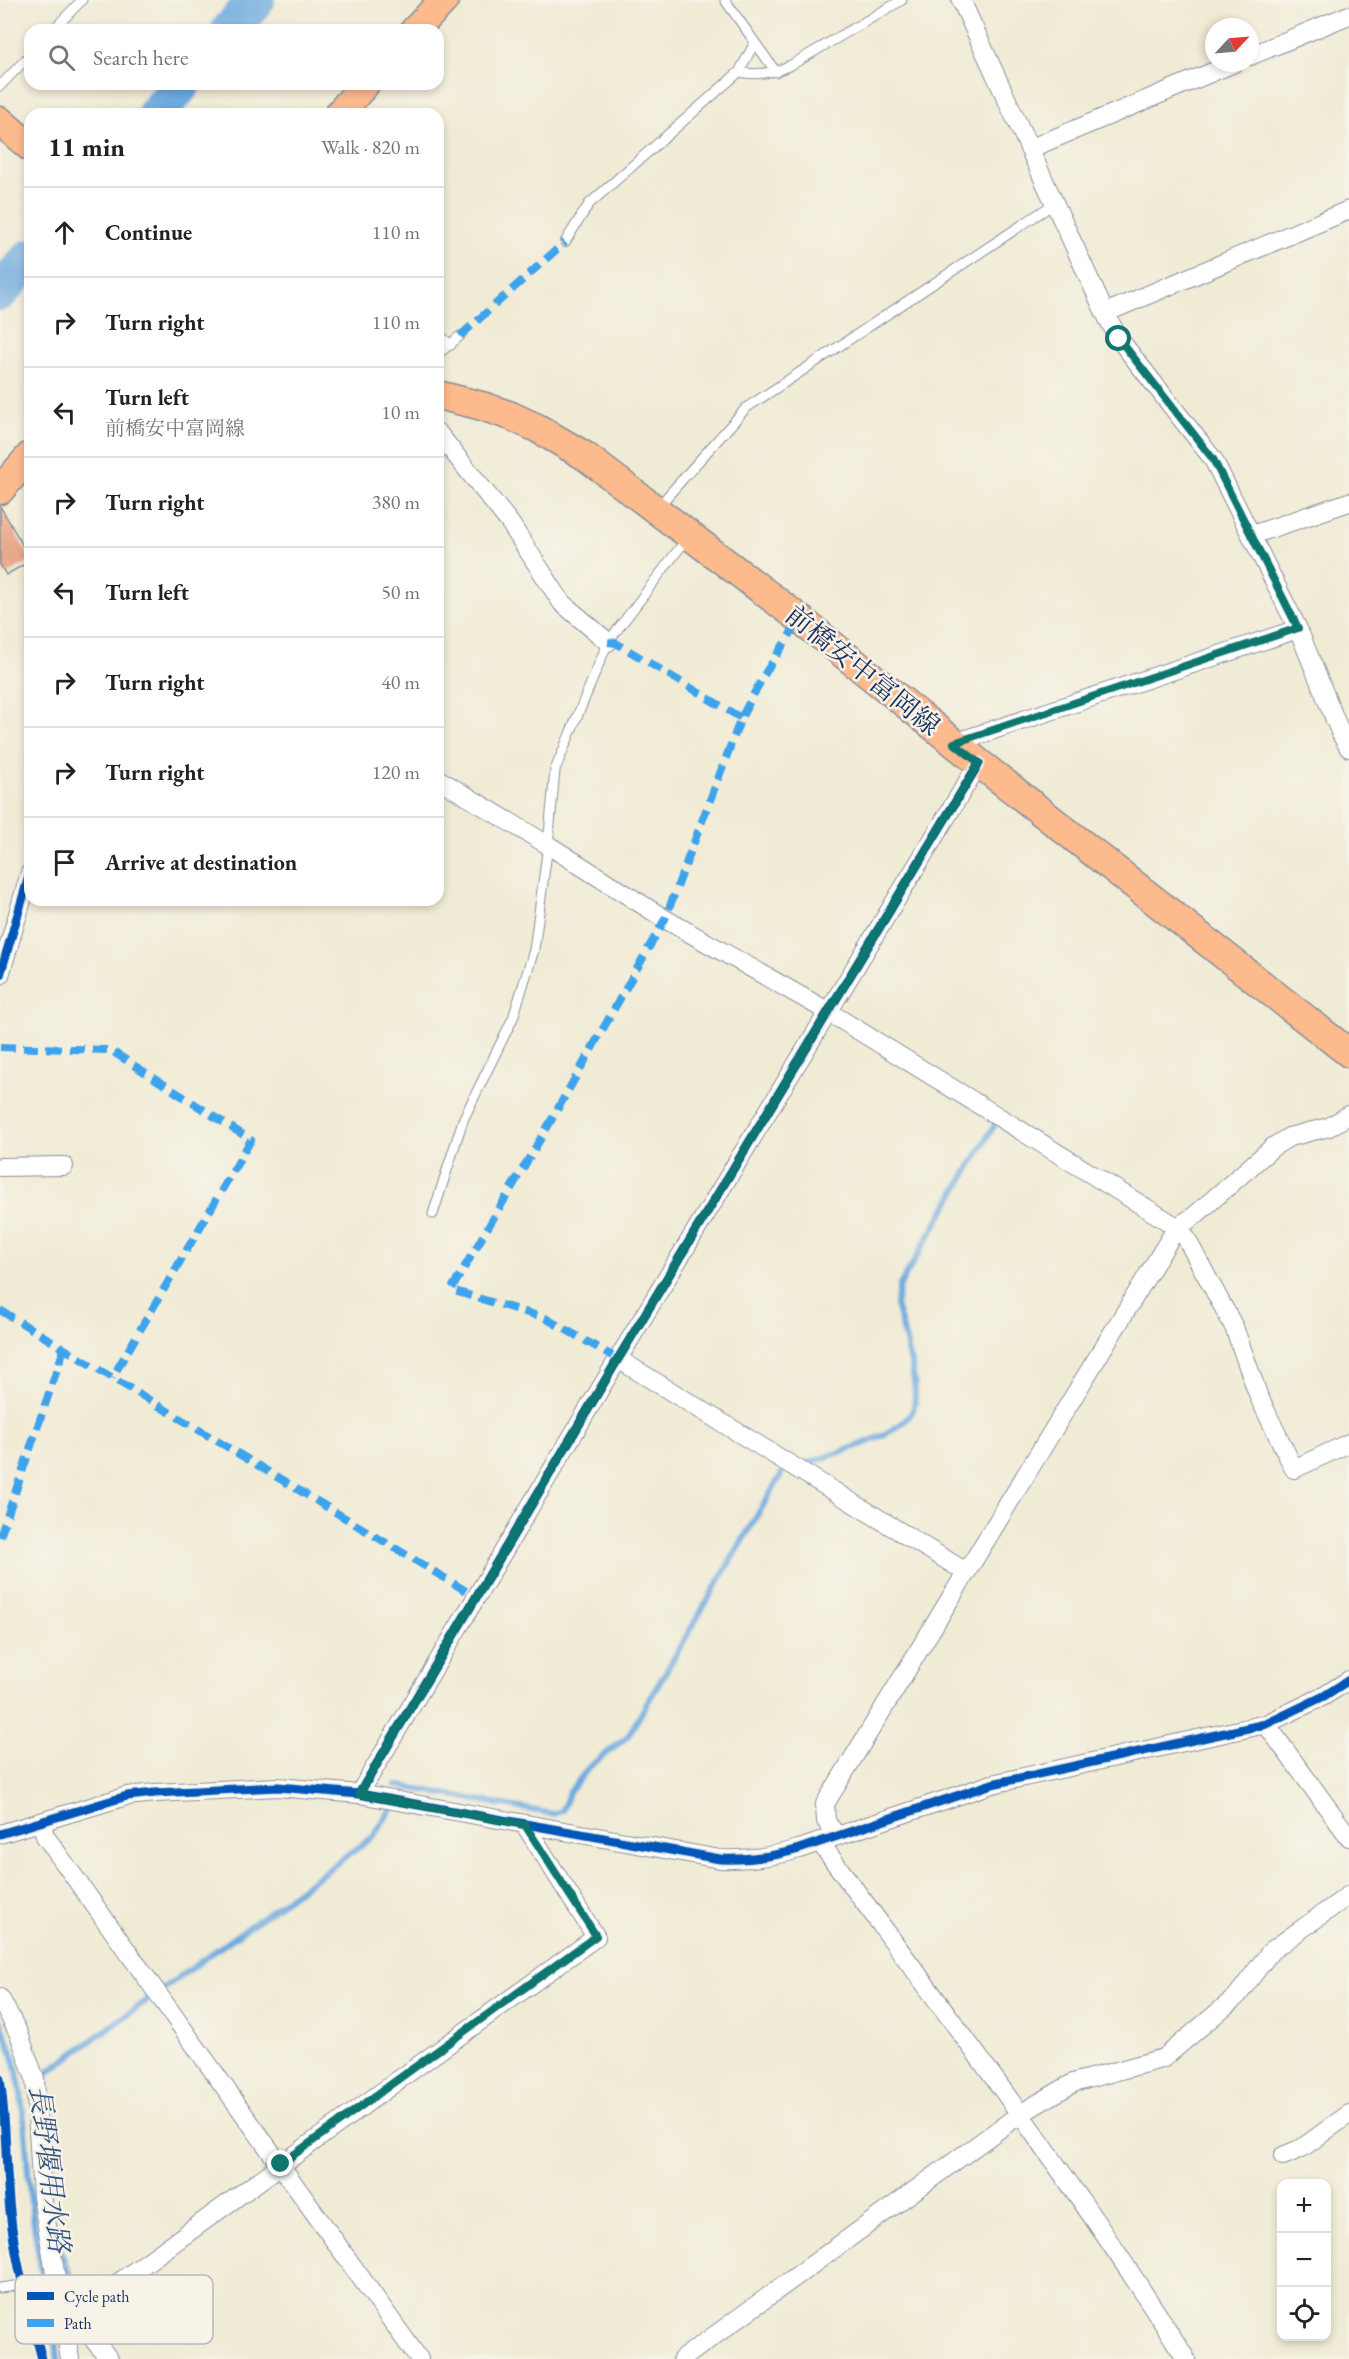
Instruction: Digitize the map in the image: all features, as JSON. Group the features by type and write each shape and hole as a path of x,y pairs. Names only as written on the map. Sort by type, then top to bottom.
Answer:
{"main road":[{"path":"421,24 444,0"},
{"path":"344,108 360,90"},
{"path":"0,121 24,142"},
{"name":"前橋安中富岡線","path":"444,396 482,406 537,428 585,456 800,619 979,763 1349,1053"}],"street":[{"path":"961,0 1105,313 1119,339 1213,459 1298,628 1341,734 1349,748"},
{"path":"1259,52 1349,15"},
{"path":"1029,149 1213,72"},
{"path":"1105,313 1349,210"},
{"path":"444,440 510,522 562,603 608,642"},
{"path":"1252,535 1349,502"},
{"path":"954,743 1298,628"},
{"path":"359,1794 827,1011 979,763"},
{"path":"444,783 665,919 827,1011 1177,1227 1185,1236 1234,1327 1259,1397 1294,1469 1349,1443"},
{"path":"0,975 24,893"},
{"path":"1186,2359 1119,2254 828,1839 825,1804 1177,1227 1193,1217 1288,1137 1329,1127 1349,1115"},
{"path":"0,1167 64,1166"},
{"path":"618,1359 966,1572"},
{"path":"0,1834 127,1796 278,1787 359,1794 720,1859 749,1860 773,1856 828,1839 992,1784 1266,1724 1324,1696 1349,1680"},
{"path":"1266,1724 1349,1837"},
{"path":"42,1823 45,1836 419,2359"},
{"path":"125,2275 596,1936 525,1825"},
{"path":"682,2359 1020,2114 1073,2083 1164,2058 1237,1996 1271,1951 1349,1894"},
{"path":"0,1998 19,2034 35,2079 42,2197 59,2275"},
{"path":"1283,2156 1302,2148 1349,2114"},
{"path":"69,2344 70,2359"},
{"path":"95,2344 109,2359"}],"lane":[{"path":"59,24 82,0"},
{"path":"725,0 776,72"},
{"path":"739,72 751,75 776,72 792,65 902,0"},
{"path":"565,242 590,204 739,72 754,44"},
{"path":"0,86 24,61"},
{"path":"656,510 746,408 1055,203"},
{"path":"444,350 460,336"},
{"path":"444,339 451,345"},
{"path":"433,1214 464,1119 513,1018 534,950 555,770 608,642 689,536"},
{"path":"0,2079 10,2212 20,2275"},
{"path":"0,2288 15,2286"},
{"path":"38,2344 42,2359"}],"building":[{"path":"0,506 24,548 24,564 6,575 0,564"}],"waterway":[{"path":"235,24 256,0"},
{"path":"161,108 177,90"},
{"path":"0,292 24,265"},
{"path":"806,1464 879,1437 904,1421 912,1412 915,1403 913,1376 907,1343 896,1305 900,1285 994,1126"},
{"path":"396,1785 553,1814 562,1811 569,1793 588,1768 628,1736 782,1473"},
{"path":"48,2146 45,2074 373,1837 391,1809"},
{"name":"長野堰用水路","path":"0,2022 16,2067 24,2114 29,2186 42,2275"},
{"path":"59,2248 70,2275"},
{"name":"長野堰用水路","path":"55,2344 58,2359"}],"marked path":[{"path":"460,336 565,242"},
{"path":"618,1359 545,1318 451,1290 548,1126 665,919 741,718 764,675 800,619"},
{"path":"608,642 616,643 741,718"},
{"path":"0,1047 110,1050 251,1140 112,1378"},
{"path":"0,1310 476,1597"},
{"path":"0,1537 64,1349"}],"cycle path":[{"path":"359,1794 618,1359 979,763"},
{"path":"0,975 24,893"},
{"path":"0,1834 127,1796 278,1787 359,1794 720,1859 760,1857 799,1849 992,1784 1266,1724 1324,1696 1349,1680"},
{"path":"0,2079 8,2194 21,2275"},
{"path":"38,2344 42,2359"}],"route":[{"path":"281,2164 596,1936 525,1825 359,1794 827,1011 979,763 954,743 1298,628 1213,459 1119,339"}]}
